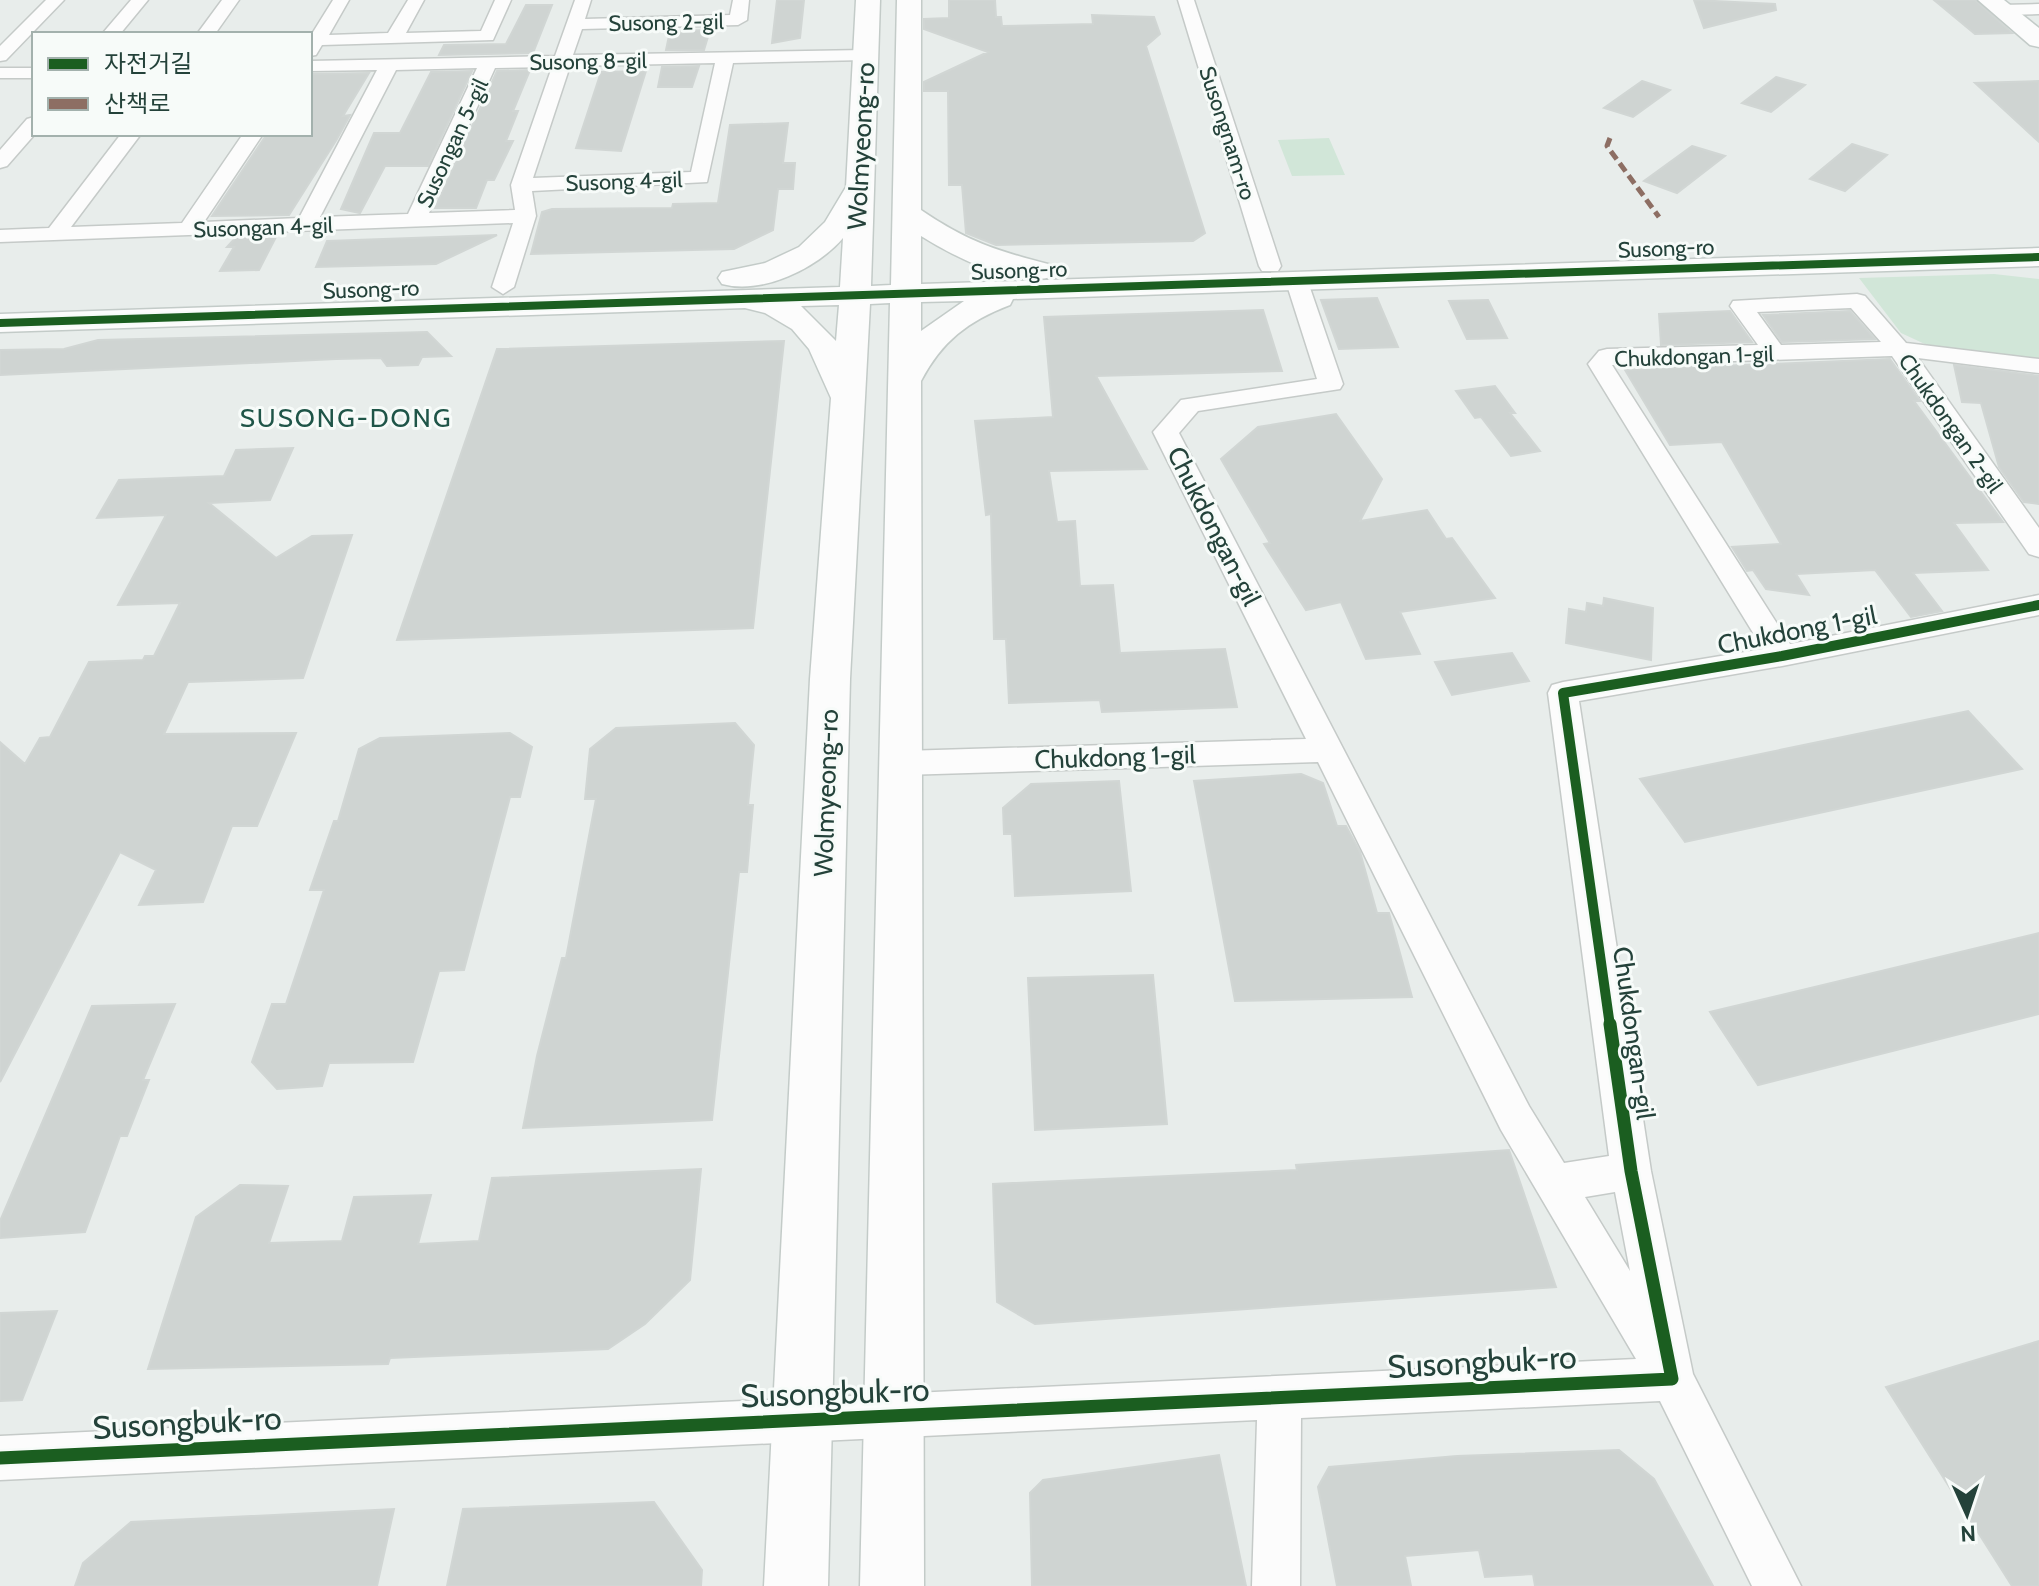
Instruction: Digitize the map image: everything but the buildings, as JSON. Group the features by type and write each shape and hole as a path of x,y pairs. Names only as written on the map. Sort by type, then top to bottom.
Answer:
{"street":[{"path":"0,56 56,0"},
{"path":"113,32 140,0"},
{"path":"207,32 231,0"},
{"path":"314,45 341,0"},
{"path":"394,38 416,0"},
{"path":"314,45 394,38 487,36 503,0"},
{"path":"503,287 526,216 521,185 583,0"},
{"name":"Susong 2-gil","path":"575,24 738,20 741,0"},
{"name":"Wolmyeong-ro","path":"796,1586 830,679 855,286 868,0"},
{"name":"Wolmyeong-ro","path":"892,1586 909,0"},
{"name":"Susongnam-ro","path":"1186,0 1270,266"},
{"path":"1996,5 2039,9"},
{"path":"1996,5 2039,40"},
{"name":"Susong 8-gil","path":"312,66 865,55"},
{"name":"Susong 4-gil","path":"521,185 700,178 725,58"},
{"name":"Susongan 5-gil","path":"415,222 488,64"},
{"path":"306,225 389,65"},
{"path":"0,73 32,73"},
{"path":"0,162 32,125"},
{"path":"55,234 129,136"},
{"path":"188,230 252,136"},
{"path":"714,289 777,271 809,255 837,228 859,188"},
{"path":"908,214 964,251 1039,280"},
{"name":"Susongan 4-gil","path":"0,236 526,216"},
{"name":"Susong-ro","path":"0,323 714,289 1039,280 1270,266 2039,243"},
{"name":"Susong-ro","path":"1039,280 1297,282 2039,257"},
{"path":"904,383 920,350 951,318 1039,280"},
{"name":"Chukdongan-gil","path":"1297,282 1331,384 1190,405 1166,432 1515,1118 1672,1379 1777,1586"},
{"name":"Susong-ro","path":"0,306 503,287 714,289"},
{"path":"714,289 764,303 801,319 825,346 848,399"},
{"name":"Chukdongan 2-gil","path":"1776,354 1741,306 1857,301 1899,349 2039,548"},
{"name":"Chukdongan 1-gil","path":"1782,656 1600,364 1607,356 1899,349 2039,366"},
{"name":"Chukdong 1-gil","path":"1563,693 1782,656 2039,605"},
{"name":"Chukdongan-gil","path":"1563,693 1631,1171 1672,1379"},
{"name":"Chukdong 1-gil","path":"903,763 1326,750"},
{"path":"1553,1183 1631,1171"},
{"name":"Susongbuk-ro","path":"0,1458 1672,1379"},
{"path":"1276,1586 1279,1399"}],"green space":[{"path":"1329,138 1345,175 1292,176 1278,140"},
{"path":"1994,274 2039,279 2039,360 1927,345 1901,333 1859,278"}],"marked path":[{"path":"1610,138 1607,146 1659,217"}],"cycle path":[{"path":"0,323 2039,257"},
{"path":"0,1458 1672,1379 1631,1171 1563,693 1782,656 2039,605"}],"district":[{"name":"SUSONG-DONG","path":"346,418"}]}
